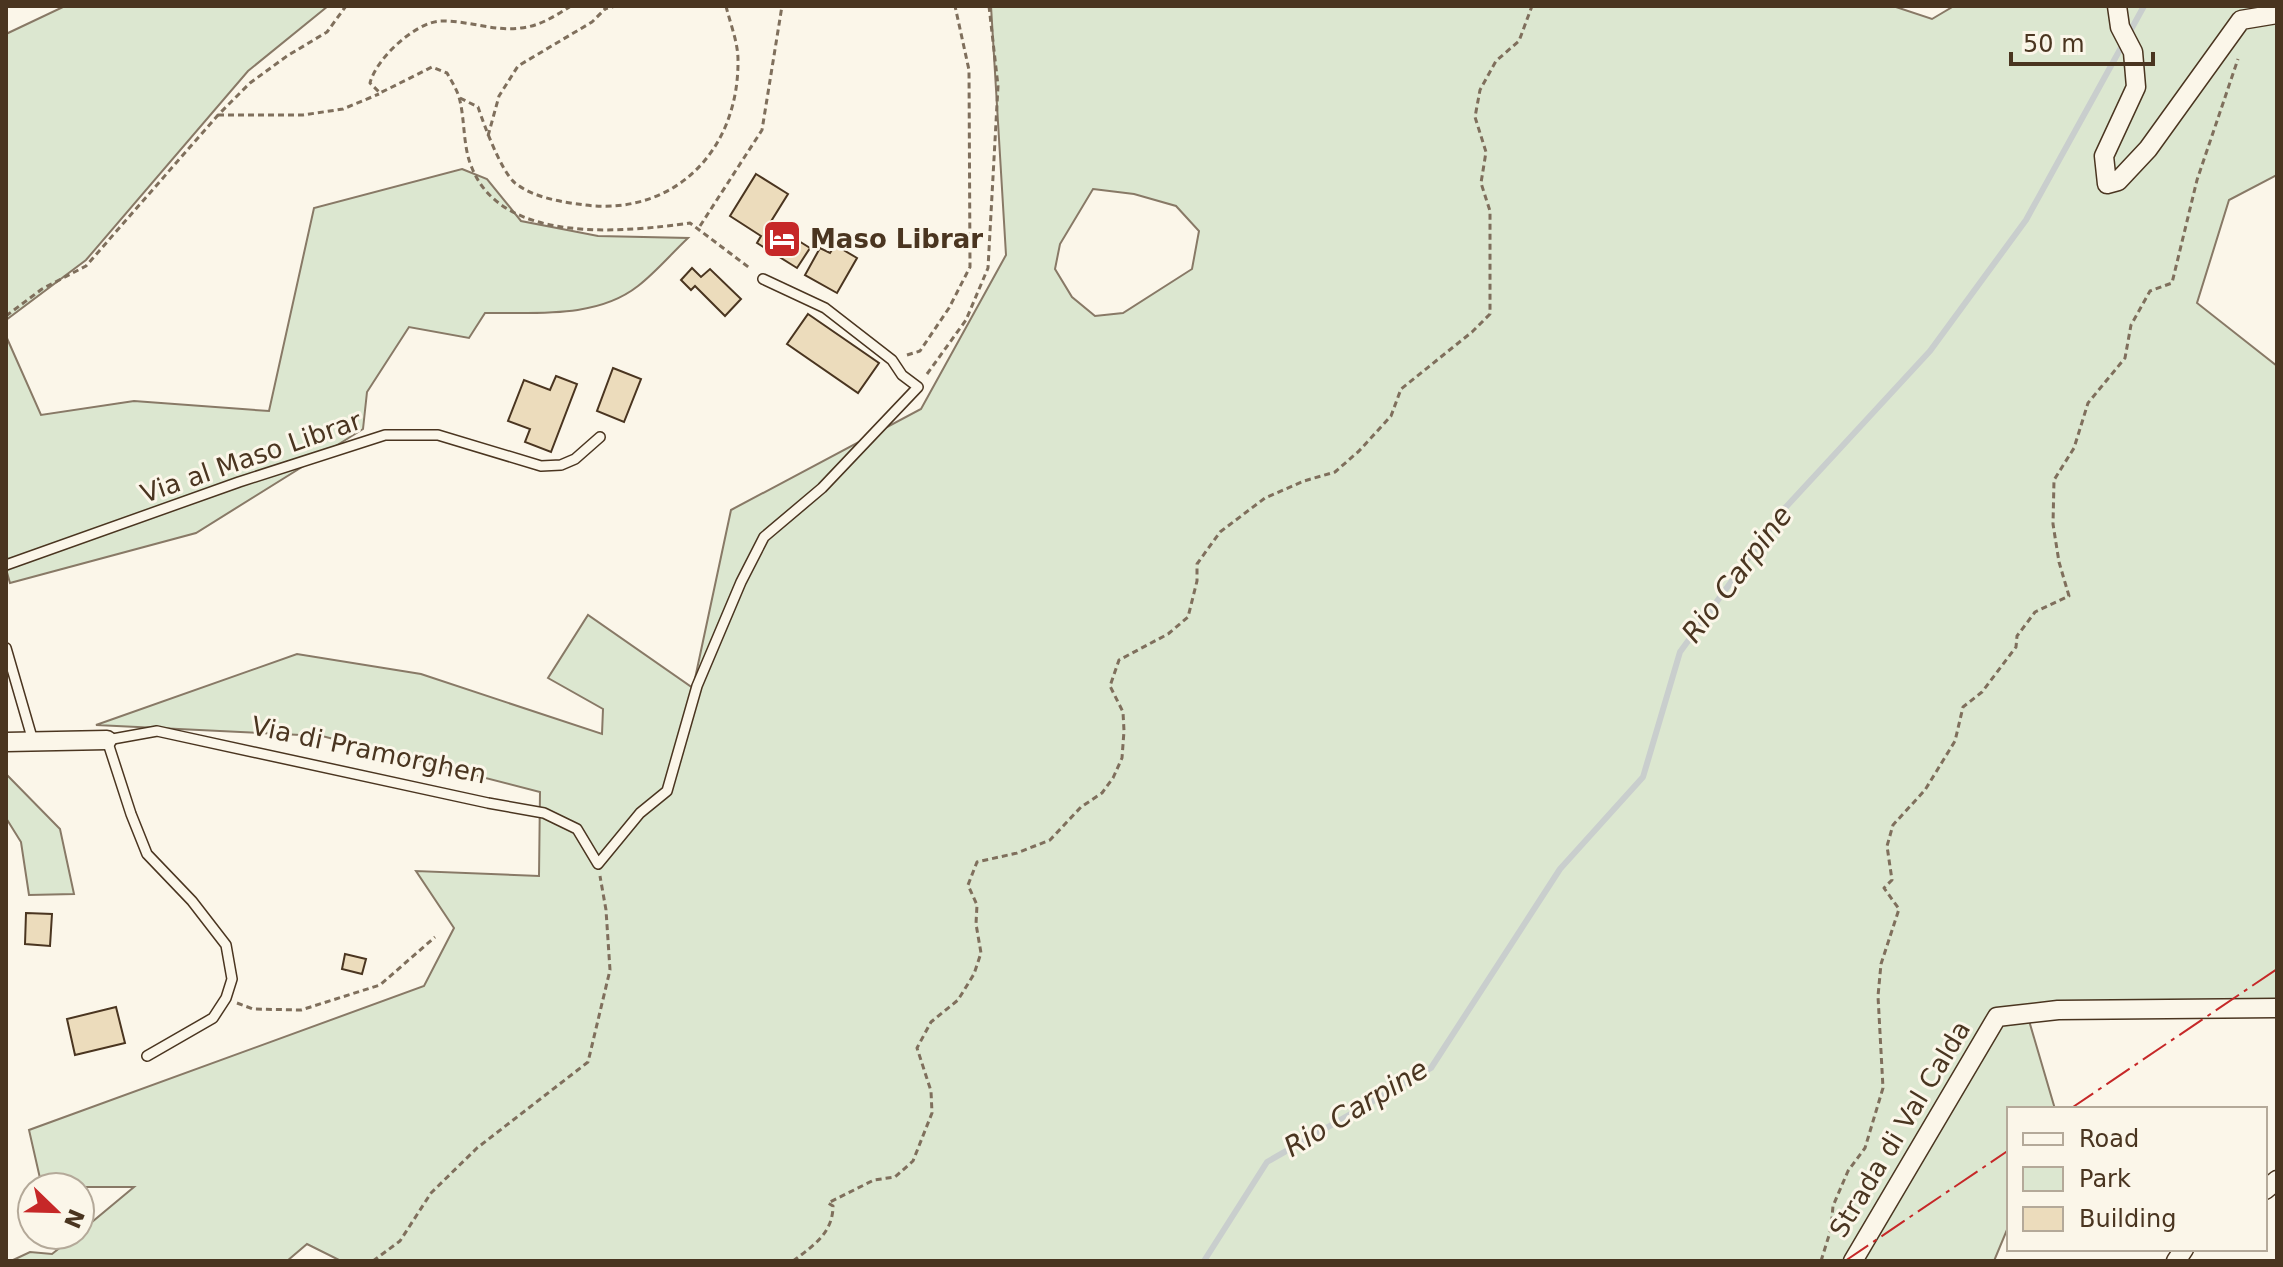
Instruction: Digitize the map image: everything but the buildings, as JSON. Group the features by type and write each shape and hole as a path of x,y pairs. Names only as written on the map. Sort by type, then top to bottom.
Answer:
{"street":[{"path":"2117,6 2120,27 2133,52 2136,87 2104,156 2107,184 2118,181 2148,149 2241,20 2277,14"},
{"name":"Via di Pramorghen","path":"6,742 107,740"},
{"name":"Strada di Val Calda","path":"1853,1261 1997,1017 2058,1010 2277,1008"}],"lane":[{"path":"598,864 640,813 667,791 697,686 741,582 764,537 822,488 918,387 902,375 892,360 825,308 763,279"},
{"name":"Via al Maso Librar","path":"6,565 239,482 385,435 438,435 541,466 561,465 575,459 600,437"},
{"path":"6,648 33,741"},
{"name":"Via di Pramorghen","path":"107,740 157,731 544,813 577,829 598,864"},
{"path":"107,740 147,854 192,901 226,945 232,979 226,998 213,1018 147,1056"}],"path":[{"path":"6,316 42,289 86,266 218,115 250,83 327,32 346,6"},
{"path":"380,93 370,83 374,69 401,40 438,21 518,29 544,22 571,6"},
{"path":"488,136 499,96 518,66 592,22 605,7 615,6"},
{"path":"460,98 478,107 488,136 514,182 552,201 610,208 654,200 703,166 720,141 734,103 739,57 726,6"},
{"path":"699,227 762,130 782,6"},
{"path":"892,360 920,351 949,308 970,267 969,70 955,6"},
{"path":"918,387 966,320 988,268 998,86 989,6"},
{"path":"793,1261 815,1246 831,1225 833,1206 828,1203 874,1180 895,1177 913,1161 932,1113 931,1091 917,1048 931,1022 958,1000 974,974 981,953 976,924 977,905 968,885 977,862 1017,853 1050,840 1081,807 1102,793 1113,778 1122,758 1124,731 1123,712 1110,686 1119,660 1168,634 1188,617 1197,581 1197,564 1220,532 1265,498 1335,472 1391,416 1401,389 1490,314 1490,211 1481,183 1486,152 1475,117 1480,90 1496,61 1519,41 1532,6"},
{"path":"1821,1261 1831,1229 1833,1206 1848,1171 1865,1148 1883,1088 1878,996 1880,975 1899,909 1884,888 1892,880 1887,846 1893,825 1925,790 1955,741 1963,707 1982,692 2016,647 2017,636 2035,612 2069,596 2053,524 2054,480 2074,448 2088,403 2125,358 2131,325 2150,291 2172,283 2197,180 2238,57"},
{"path":"218,115 303,115 343,109 432,67 447,73 460,98 471,166 481,185 508,211 527,219 573,228 619,230 690,223 763,279"},
{"path":"373,1261 400,1241 431,1193 477,1148 588,1062 610,970 606,910 598,864"},
{"path":"226,998 253,1009 301,1010 380,985 435,937"}],"green space":[{"path":"65,6 328,6 248,71 86,260 6,320 6,34"},
{"path":"991,6 1893,6 1932,19 1954,6 2277,6 2277,175 2229,200 2197,303 2277,366 2277,1002 2025,1007 2054,1107 2007,1107 2007,1230 1994,1261 341,1261 307,1244 287,1261 11,1261 30,1252 96,1251 96,1219 134,1187 96,1187 96,1171 38,1171 29,1130 424,986 454,928 416,871 539,876 540,792 322,736 96,725 297,654 421,674 602,734 603,709 548,678 588,615 693,688 731,510 921,409 1006,255","holes":["1093,189 1134,194 1176,206 1199,231 1192,269 1123,313 1095,316 1072,297 1055,269 1060,244"]},
{"path":"462,169 487,179 521,221 598,236 688,238 638,286 603,304 564,312 485,313 469,338 409,327 367,392 363,429 196,533 10,583 6,569 6,336 41,415 134,401 269,411 314,208"},
{"path":"6,774 60,829 74,894 29,895 21,842 6,818"}],"waterway":[{"name":"Rio Carpine","path":"1204,1261 1267,1162 1431,1068 1560,869 1643,777 1680,652 1785,508 1930,351 2026,220 2144,6"}],"power":[{"path":"2073,1107 2277,969"},
{"path":"1845,1261 2007,1151"}],"place":[{"name":"Maso Librar","path":"782,239"}]}
